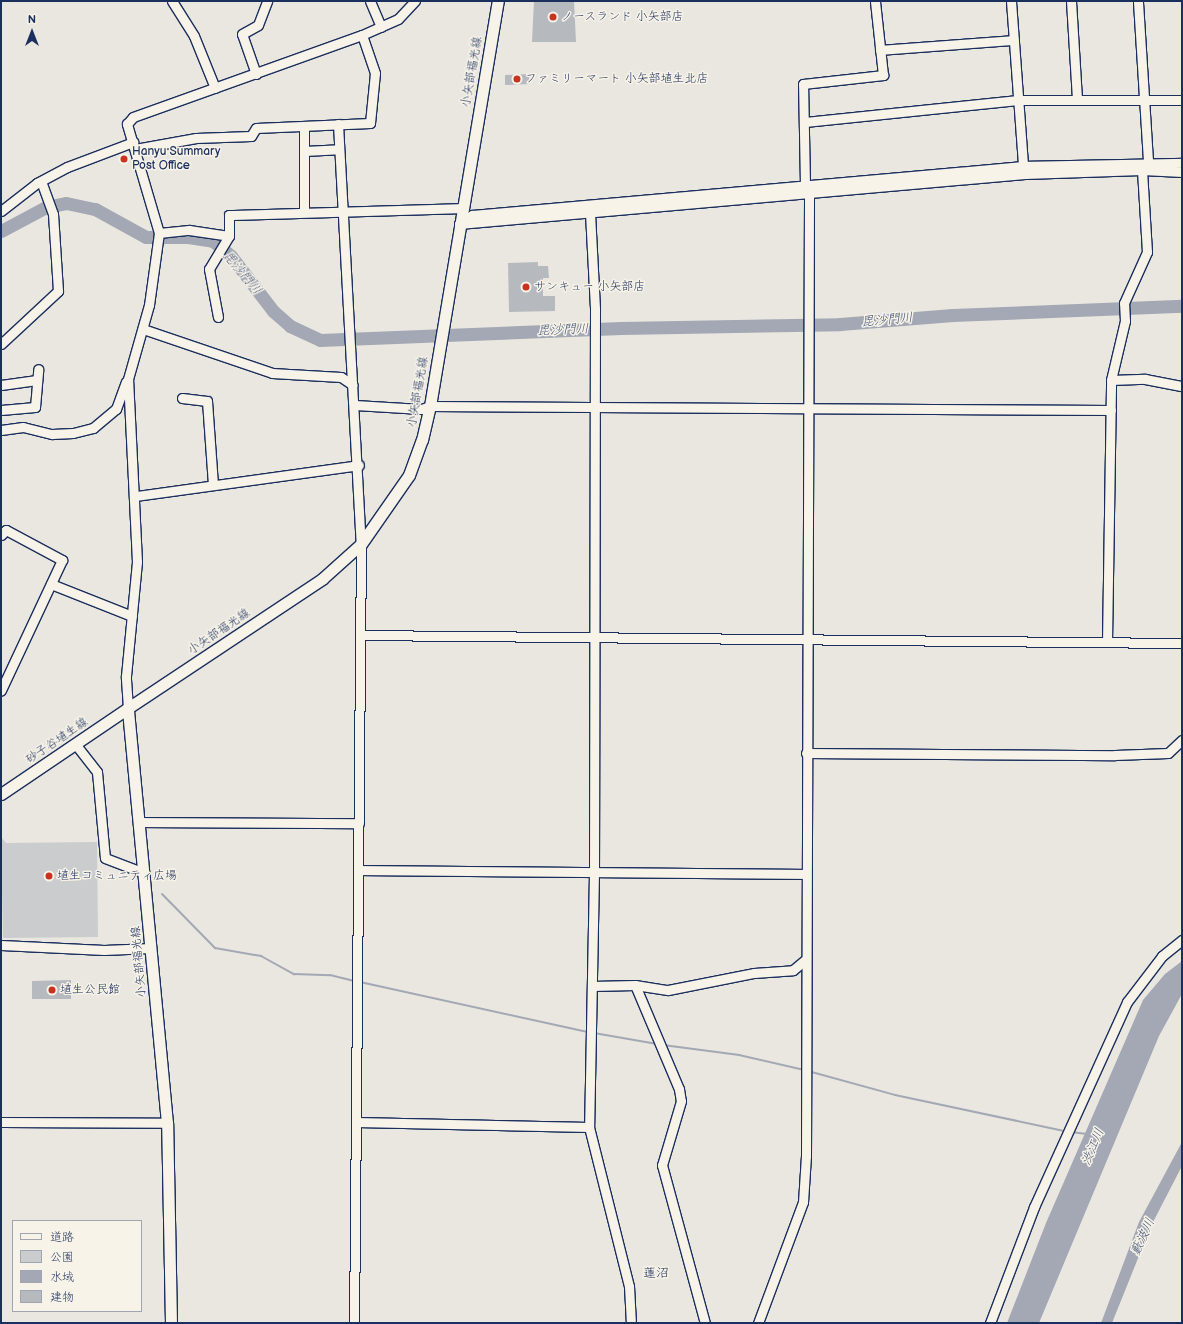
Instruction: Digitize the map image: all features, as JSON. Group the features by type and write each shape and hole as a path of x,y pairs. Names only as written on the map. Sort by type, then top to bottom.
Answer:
{"main road":[{"name":"小矢部福光線","path":"171,1323 167,1123 128,708 322,579 361,544 409,475 422,440 430,406 459,224 498,1"},
{"name":"砂子谷埴生線","path":"1,794 76,745 128,708"}],"street":[{"path":"256,74 242,34 258,25 267,1"},
{"path":"370,1 381,26"},
{"path":"1,430 23,427 52,434 74,433 93,428 116,409 128,379 143,329 159,233 127,124 134,117 362,35 406,14 415,1"},
{"path":"758,1323 803,1202 810,194 805,185 805,122 803,84 883,75 875,1"},
{"path":"1011,1 1023,166"},
{"path":"1071,1 1077,99"},
{"path":"1107,642 1111,380 1126,321 1124,303 1147,252 1142,170 1148,162 1138,1"},
{"path":"177,3 194,36 215,88"},
{"path":"1,211 41,181 67,167 134,145 182,140 251,136 256,128 370,122 375,73 362,35"},
{"path":"880,50 1014,40"},
{"path":"805,122 1018,100 1182,100"},
{"path":"338,124 342,210 355,405 361,544 354,1323"},
{"path":"304,126 304,212"},
{"path":"304,151 339,148"},
{"path":"459,224 472,215 1023,166 1148,162 1182,163"},
{"path":"459,224 1025,174 1142,170 1182,172"},
{"path":"1,344 58,291 53,214 41,181"},
{"path":"218,317 209,269 229,236 229,215 342,210 462,208"},
{"path":"590,213 595,310 593,407 594,873 589,1127 627,1279 631,1323"},
{"path":"159,233 189,230 229,236"},
{"path":"143,329 272,373 341,378 353,385"},
{"path":"1,410 35,407 38,369"},
{"path":"128,379 136,496 138,562 126,676 128,708"},
{"path":"1111,380 1145,379 1182,386"},
{"path":"1,385 38,380"},
{"path":"182,398 207,401 213,485"},
{"path":"355,405 421,410 430,406 1111,410"},
{"path":"136,496 358,465"},
{"path":"1,535 6,530 62,560 1,690"},
{"path":"51,584 132,616"},
{"path":"361,635 807,638 1182,643"},
{"path":"806,753 1115,755 1168,753 1182,740"},
{"path":"76,745 97,772 105,858 144,873"},
{"path":"139,822 359,823"},
{"path":"359,870 806,874"},
{"path":"990,1323 1034,1207 1127,1002 1162,956 1182,940"},
{"path":"1,945 104,950 151,948"},
{"path":"592,986 635,985 668,990 754,973 793,970 805,960"},
{"path":"635,985 679,1089 681,1101 662,1165 705,1323"},
{"path":"1,1122 167,1123"},
{"path":"356,1122 589,1127"}],"green space":[{"name":"埴生コミュニティ広場","path":"1,837 6,843 97,842 98,937 3,938"}],"water":[{"name":"渋江川","path":"1182,961 1182,994 1159,1036 1039,1323 1007,1323 1046,1223 1143,1000 1165,974"},
{"name":"藪波川","path":"1182,1142 1182,1166 1151,1226 1112,1323 1101,1323 1139,1222"}],"building":[{"name":"ノースランド 小矢部店","path":"534,1 574,1 576,42 532,42"},
{"name":"ファミリーマート 小矢部埴生北店","path":"529,74 529,84 505,85 505,75"},
{"name":"サンキュー 小矢部店","path":"538,262 538,266 548,266 549,278 543,278 543,296 555,296 555,311 509,312 508,263"},
{"name":"埴生公民館","path":"71,980 71,999 32,999 32,981"}],"waterway":[{"name":"毘沙門川","path":"1,231 46,207 66,203 95,209 146,237 188,237 213,241 231,256 273,311 290,326 320,340 621,328 840,324 953,315 1182,306"},
{"path":"162,894 215,948 261,956 294,974 330,975 354,981"},
{"path":"360,982 588,1032"},
{"path":"594,1033 657,1044"},
{"path":"663,1045 739,1055 804,1070"},
{"path":"808,1071 895,1095 1065,1131"},
{"name":"渋江川","path":"1071,1132 1087,1134"}],"place":[{"name":"ノースランド 小矢部店","path":"553,17"},
{"name":"ファミリーマート 小矢部埴生北店","path":"517,79"},
{"name":"Hanyu Summary Post Office","path":"124,159"},
{"name":"サンキュー 小矢部店","path":"526,287"},
{"name":"埴生コミュニティ広場","path":"49,876"},
{"name":"埴生公民館","path":"52,990"}],"district":[{"name":"蓮沼","path":"656,1273"}]}
